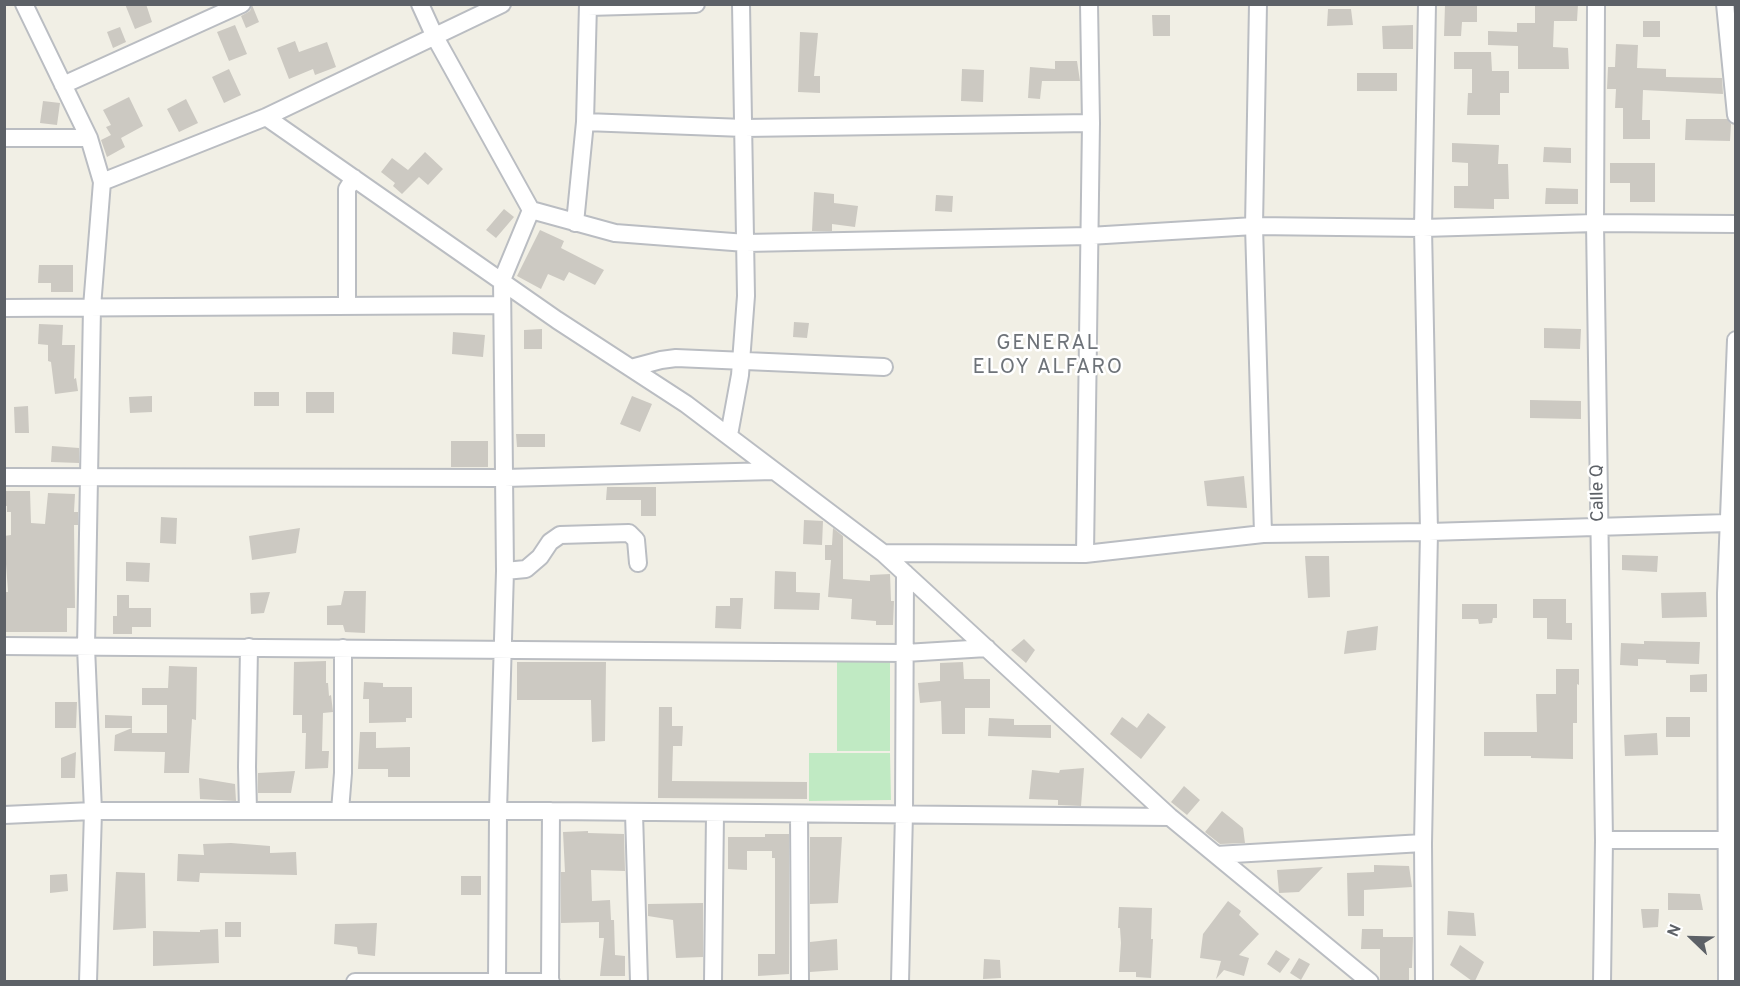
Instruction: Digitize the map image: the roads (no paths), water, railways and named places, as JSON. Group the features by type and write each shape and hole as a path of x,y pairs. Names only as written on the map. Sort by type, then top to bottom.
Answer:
{"street":[{"path":"24,4 89,138 102,182 92,308 86,646 93,811 88,981"},
{"path":"63,85 242,4"},
{"path":"420,4 435,37 531,210 615,233 746,243 1089,236 1254,226 1423,228 1595,223 1736,224"},
{"path":"102,182 266,117 502,4"},
{"path":"575,222 585,122 588,6 696,4"},
{"path":"729,435 741,362 746,296 741,4"},
{"path":"1086,554 1091,123 1089,4"},
{"path":"1258,4 1254,226 1263,534"},
{"path":"1424,981 1423,843 1429,532 1423,228 1427,4"},
{"name":"Calle Q","path":"1596,4 1595,223 1604,840 1602,981"},
{"path":"1725,4 1736,114"},
{"path":"266,117 557,320 729,435 883,553 1170,817 1370,981"},
{"path":"585,122 744,128 1091,123"},
{"path":"4,138 89,138"},
{"path":"347,306 347,189 354,178"},
{"path":"497,981 498,811 504,571 502,280 531,210"},
{"path":"4,308 502,305"},
{"path":"1727,981 1732,840 1731,594 1728,522 1736,340"},
{"path":"631,368 676,358 884,367"},
{"path":"4,477 504,478 774,471"},
{"path":"883,553 1086,554 1263,534 1599,528 1728,522"},
{"path":"504,571 526,569 540,557 550,542 560,535 629,533 636,540 638,563"},
{"path":"900,981 904,813 905,573"},
{"path":"4,646 905,653 987,648"},
{"path":"248,811 249,647"},
{"path":"340,811 343,773 343,648"},
{"path":"4,815 93,811 551,811 1170,817"},
{"path":"355,981 550,981 551,811"},
{"path":"634,813 639,981"},
{"path":"714,981 715,814"},
{"path":"799,814 800,981"},
{"path":"1604,840 1732,840"},
{"path":"1216,855 1423,843"}],"district":[{"name":"GENERAL ELOY ALFARO","path":"1048,357"}]}
